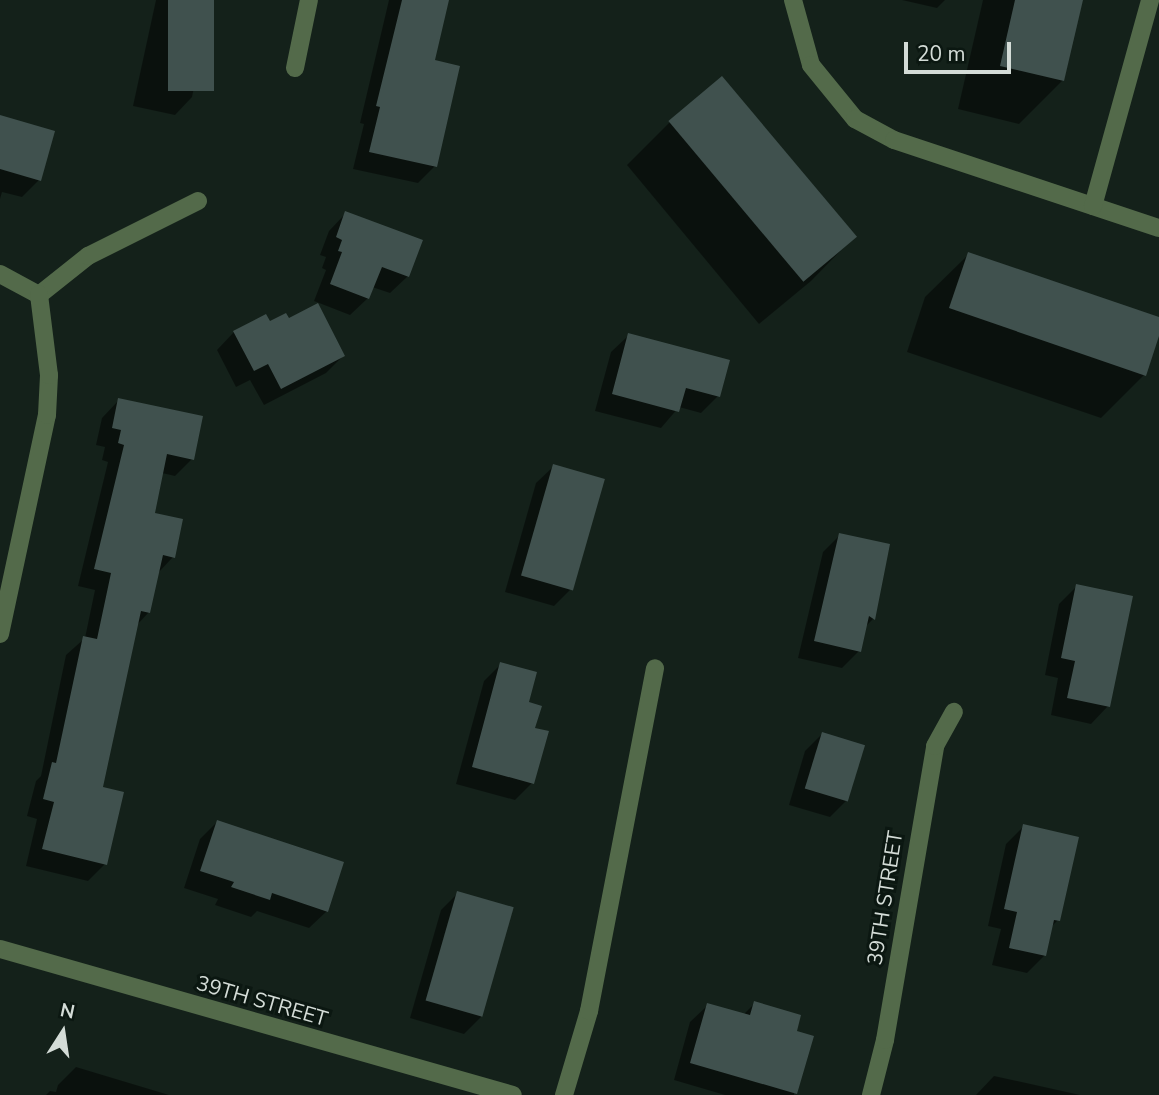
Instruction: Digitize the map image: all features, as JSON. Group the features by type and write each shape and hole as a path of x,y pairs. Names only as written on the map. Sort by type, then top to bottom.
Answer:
{"street":[{"path":"295,68 309,0"},
{"path":"793,0 811,65 855,119 894,140 1159,228"},
{"path":"1093,206 1150,0"},
{"path":"39,295 88,256 198,201"},
{"path":"0,274 39,295"},
{"path":"0,634 47,415 49,375 39,295"},
{"path":"564,1095 589,1011 655,668"},
{"name":"39TH STREET","path":"871,1095 885,1040 935,746 954,712"},
{"name":"39TH STREET","path":"0,949 513,1095"}],"building":[{"path":"168,0 214,0 214,91 168,91"},
{"path":"402,0 449,0 435,60 460,66 437,167 369,152 380,107 376,106"},
{"path":"1015,0 1083,0 1064,81 1000,66"},
{"path":"722,76 857,237 803,282 668,121"},
{"path":"0,115 55,131 41,181 0,169"},
{"path":"345,211 423,240 409,277 382,267 369,299 330,284 342,252 338,251 342,240 336,237"},
{"path":"968,252 1159,317 1159,336 1146,376 949,308"},
{"path":"318,303 345,356 281,389 268,364 254,371 233,331 266,314 270,321 286,313 289,318"},
{"path":"628,333 730,360 720,397 686,388 679,412 612,394"},
{"path":"118,398 203,416 194,460 167,454 155,513 183,519 175,558 163,555 150,613 141,611 103,787 124,792 107,865 42,849 54,802 43,799 52,762 56,763 83,636 97,639 111,573 94,569 124,445 118,443 121,430 112,428"},
{"path":"553,464 605,479 573,590 521,576"},
{"path":"839,533 890,544 875,620 869,616 861,652 814,641"},
{"path":"1076,584 1133,596 1110,707 1067,698 1075,661 1061,658"},
{"path":"500,662 537,672 529,702 542,706 535,728 549,731 534,784 472,767"},
{"path":"822,732 865,745 848,802 805,788"},
{"path":"217,820 344,862 328,912 272,893 270,900 231,887 234,882 200,871"},
{"path":"1023,824 1079,837 1060,921 1054,920 1046,956 1009,948 1017,912 1004,909"},
{"path":"457,891 514,907 482,1017 426,1001"},
{"path":"754,1001 801,1015 797,1031 814,1036 797,1094 690,1063 707,1003 750,1015"}]}
